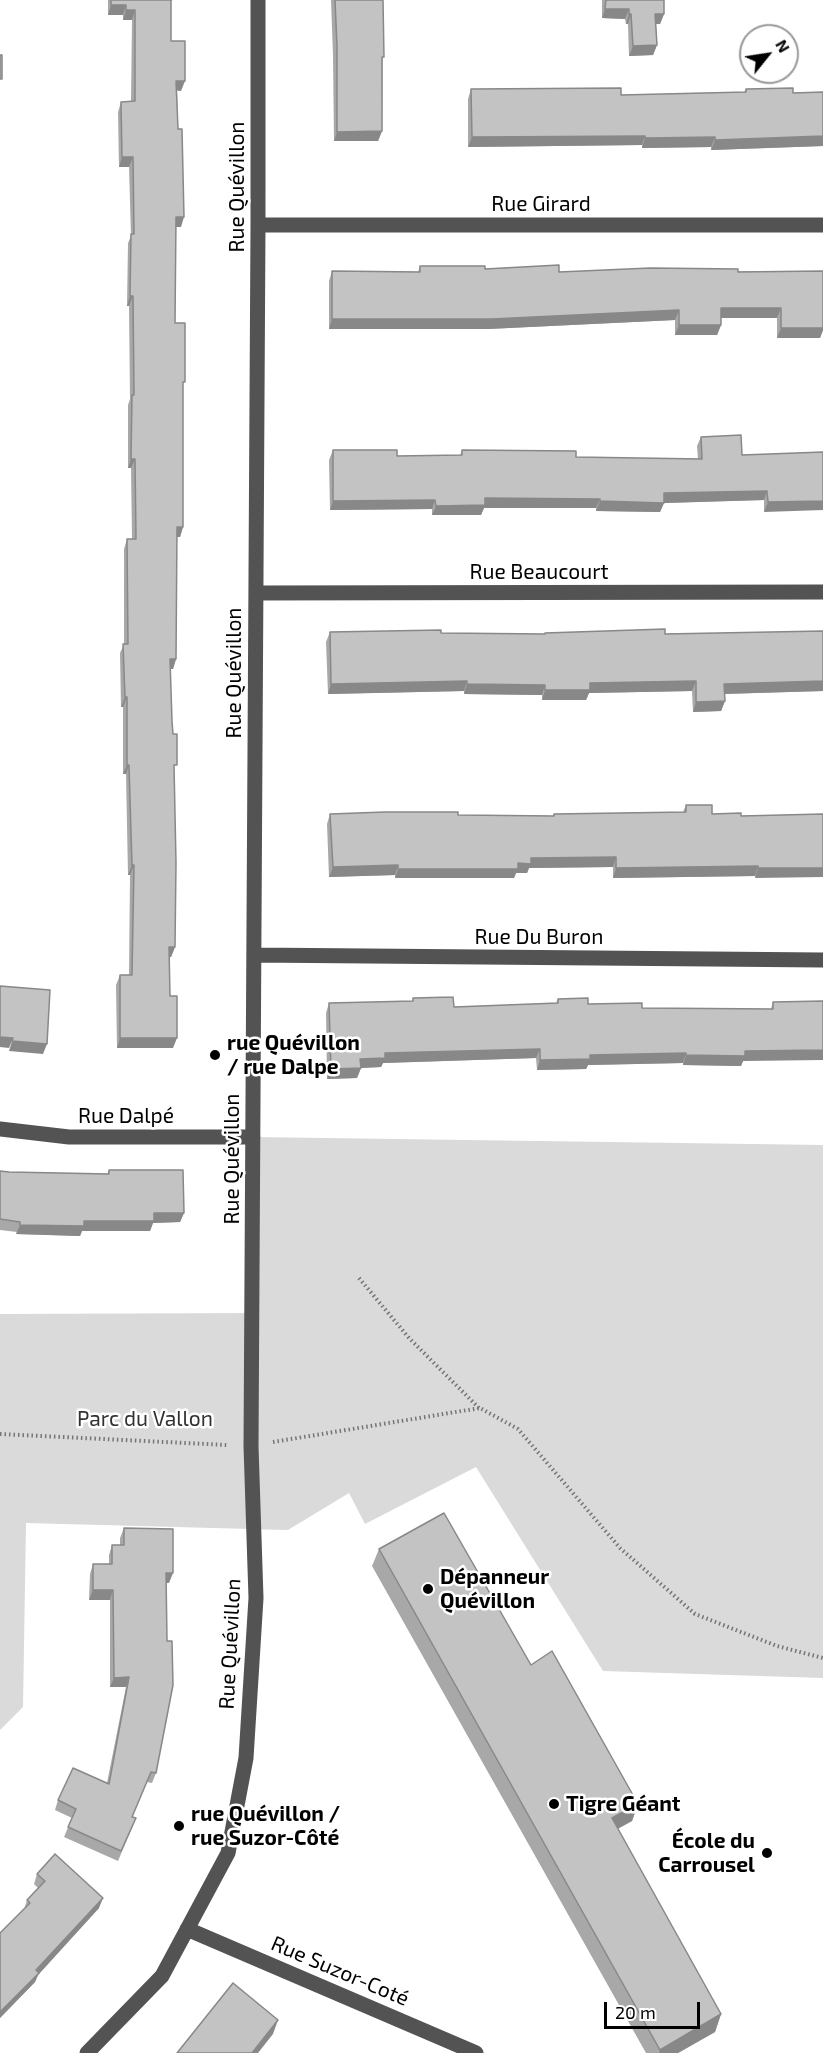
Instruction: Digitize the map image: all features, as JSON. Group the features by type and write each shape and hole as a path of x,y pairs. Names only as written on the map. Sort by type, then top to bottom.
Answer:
{"street":[{"name":"Rue Quévillon","path":"87,2053 162,1976 228,1853 246,1758 256,1598 251,1446 258,0"},
{"name":"Rue Girard","path":"258,225 823,225"},
{"name":"Rue Beaucourt","path":"256,593 823,592"},
{"name":"Rue Du Buron","path":"254,956 823,960"},
{"name":"Rue Dalpé","path":"0,1129 69,1137 253,1137"},
{"name":"Rue Suzor-Coté","path":"187,1929 477,2053"}],"path":[{"path":"359,1278 409,1338 480,1408 518,1429 620,1548 695,1614 777,1646 822,1658"},
{"path":"0,1434 251,1446 480,1408"}],"green space":[{"name":"Parc du Vallon","path":"253,1137 823,1145 823,1678 603,1671 476,1467 365,1524 349,1493 288,1530 26,1523 23,1707 0,1730 0,1314 252,1313"}],"building":[{"path":"111,0 171,0 171,41 185,41 185,81 176,81 178,129 182,129 184,217 176,217 175,323 185,323 183,527 177,527 176,659 170,659 172,721 173,734 177,734 177,765 174,765 175,947 169,947 170,996 177,996 177,1038 120,1038 120,975 132,975 134,865 132,865 129,765 127,765 127,697 125,697 123,644 128,644 127,539 136,539 135,459 131,459 132,395 134,395 133,296 130,296 131,234 134,234 133,157 122,157 121,102 135,101 135,10 126,10 126,5 111,5"},
{"path":"335,0 383,0 382,131 337,132"},
{"path":"606,0 664,0 664,14 655,14 657,45 633,46 629,9 605,9"},
{"path":"0,55 2,55 2,79 0,79"},
{"path":"621,88 621,95 746,92 746,89 793,88 793,93 823,92 823,136 715,140 715,137 645,138 645,136 472,137 471,89"},
{"path":"559,265 559,272 650,268 738,269 738,272 823,271 823,328 781,328 781,308 721,308 721,325 679,325 679,310 492,319 332,319 332,271 420,272 420,266 485,266 485,269"},
{"path":"741,435 742,455 823,452 823,501 768,502 767,491 664,493 664,503 600,501 600,499 485,498 485,505 436,506 435,500 333,501 333,450 397,450 397,456 462,455 462,450 576,451 576,457 702,459 701,437"},
{"path":"665,629 665,634 823,631 823,681 724,684 725,701 696,702 696,681 590,683 590,690 545,690 545,685 467,684 467,681 331,684 330,632 441,630 441,633 545,634"},
{"path":"686,805 712,805 712,814 741,813 741,816 823,814 823,868 758,868 758,866 616,868 616,857 531,858 531,864 518,863 518,869 398,869 398,865 333,867 330,814 458,812 458,815 554,816 554,814 686,812"},
{"path":"0,986 50,990 47,1044 12,1041 13,1038 0,1037"},
{"path":"453,997 454,1007 558,1003 558,999 588,998 588,1004 642,1003 642,1008 773,1009 773,1002 823,1001 823,1050 745,1051 745,1056 686,1055 686,1053 590,1055 590,1059 540,1060 540,1049 385,1053 385,1058 360,1059 361,1068 331,1069 329,1003 413,1001 413,998"},
{"path":"109,1170 183,1170 184,1213 154,1213 154,1221 84,1221 84,1226 20,1225 20,1222 0,1219 0,1171 109,1174"},
{"path":"444,1513 531,1665 552,1651 638,1804 612,1818 721,2014 660,2050 379,1549"},
{"path":"124,1528 173,1529 173,1573 166,1573 167,1641 172,1641 173,1685 156,1773 151,1772 132,1817 136,1818 121,1851 68,1827 76,1809 58,1800 73,1768 109,1784 129,1677 114,1678 113,1590 93,1590 93,1564 112,1564 112,1545 124,1545"},
{"path":"55,1854 103,1898 36,1970 39,1973 0,2012 0,1933 30,1903 27,1900 45,1881 37,1874"},
{"path":"233,1983 278,2020 252,2053 177,2053"}],"place":[{"name":"rue Quévillon / rue Dalpe","path":"215,1055"},
{"name":"Dépanneur Quévillon","path":"428,1589"},
{"name":"Tigre Géant","path":"554,1804"},
{"name":"rue Quévillon / rue Suzor-Côté","path":"179,1826"},
{"name":"École du Carrousel","path":"767,1853"}]}
